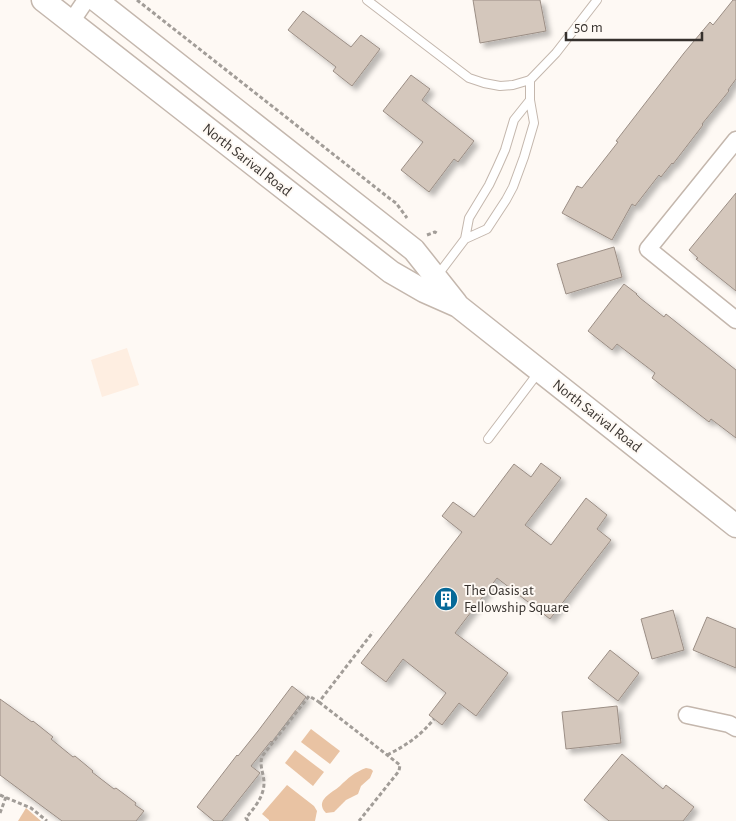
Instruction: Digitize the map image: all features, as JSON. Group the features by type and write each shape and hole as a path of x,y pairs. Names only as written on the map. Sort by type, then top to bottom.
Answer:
{"main road":[{"name":"North Sarival Road","path":"43,0 391,272 430,284 736,526"},
{"name":"North Sarival Road","path":"96,0 414,250 430,284"}],"street":[{"path":"71,22 86,0"},
{"path":"736,140 648,249 736,320"},
{"path":"687,714 729,724 736,728"}],"lane":[{"path":"367,0 469,78 500,86 513,85 530,80 556,53 597,0"},
{"path":"465,239 487,229 513,187 534,123 530,100 530,80"},
{"path":"430,284 465,239 469,218 497,168 505,150 514,120 530,100"},
{"path":"488,439 540,370"}],"path":[{"path":"138,0 389,198 401,209 410,224"},
{"path":"424,236 434,232 438,234"},
{"path":"319,702 373,632"},
{"path":"248,821 246,818 257,804 263,790 264,776 260,760 309,696 400,765 400,768 359,821"},
{"path":"387,755 411,742 434,719"},
{"path":"0,794 30,808 47,821"},
{"path":"0,813 6,797"}],"shaded area":[{"path":"127,348 139,385 102,397 91,360"},
{"path":"311,729 340,751 330,764 301,742"},
{"path":"295,750 324,772 313,786 285,763"},
{"path":"366,768 373,771 370,778 361,786 358,794 346,800 334,812 326,813 322,804 326,797 358,771"},
{"path":"287,785 314,806 317,811 315,821 269,821 262,814"},
{"path":"26,808 41,821 18,821"}],"building":[{"path":"473,0 540,0 546,31 480,43"},
{"path":"733,0 736,0 736,79 729,91 673,164 661,177 659,175 635,206 632,204 612,240 562,213 577,186 582,188 684,53 710,22 713,25"},
{"path":"303,11 351,47 361,35 380,49 352,86 333,71 336,67 288,30"},
{"path":"411,75 430,89 422,100 474,141 458,162 454,159 429,192 401,170 423,142 383,111"},
{"path":"736,193 736,291 696,259 698,258 689,250"},
{"path":"614,247 622,277 566,294 557,264"},
{"path":"624,284 664,317 666,314 736,370 736,438 711,419 709,422 652,378 655,373 617,344 612,350 588,331"},
{"name":"The Oasis at Fellowship Square","path":"541,463 561,478 525,525 551,545 586,498 607,515 597,529 611,540 550,619 497,578 455,633 508,673 476,716 459,703 442,725 429,715 446,693 403,659 386,682 361,663 462,532 442,516 453,502 474,517 514,464 531,477"},
{"path":"673,610 684,650 652,659 641,619"},
{"path":"707,617 736,629 736,668 693,650"},
{"path":"610,650 639,673 618,701 588,678"},
{"path":"292,686 306,697 251,766 260,773 222,821 214,821 197,807"},
{"path":"0,699 33,721 73,757 75,756 114,789 116,788 136,803 135,805 144,811 136,821 62,821 0,775"},
{"path":"617,706 621,743 566,749 562,712"},
{"path":"622,754 663,789 666,785 694,807 683,821 609,821 584,800"}],"place":[{"name":"The Oasis at Fellowship Square","path":"446,599"}]}
